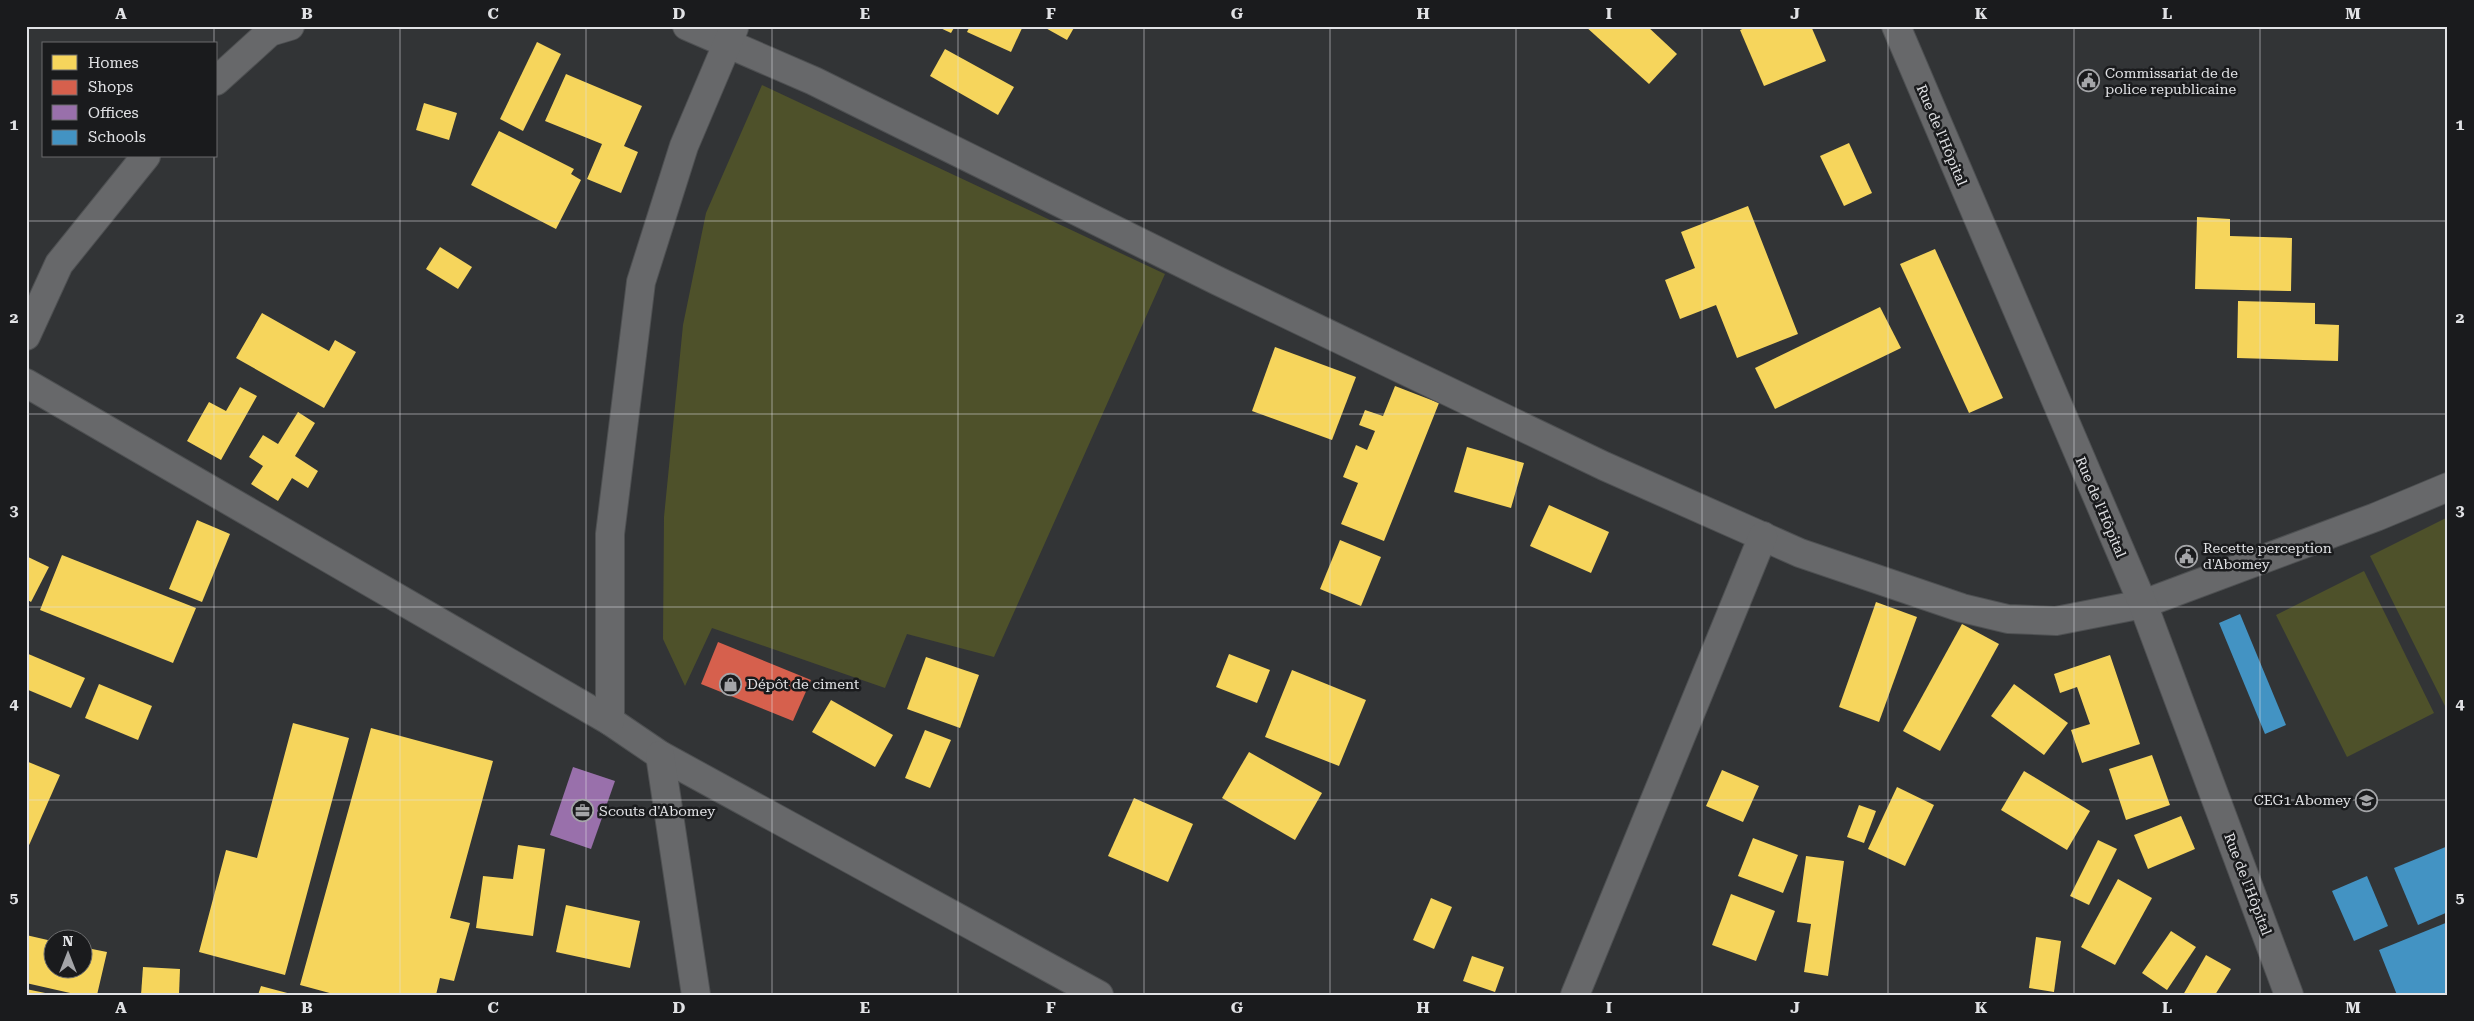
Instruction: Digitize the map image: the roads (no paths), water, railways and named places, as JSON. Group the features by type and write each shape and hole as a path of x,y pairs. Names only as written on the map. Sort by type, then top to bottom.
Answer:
{"street":[{"path":"218,79 270,32 290,26"},
{"path":"688,26 731,35 814,81 1218,281 1604,466 1800,553 1952,605 2008,619 2056,621 2143,604 2376,517 2448,487"},
{"name":"Rue de l'Hôpital","path":"1896,26 2143,604 2289,995"},
{"path":"610,721 610,534 641,282 684,146 731,35"},
{"path":"26,336 59,264 144,158"},
{"path":"26,383 610,721 660,755 1099,995"},
{"path":"1575,995 1763,536"},
{"path":"660,755 696,995"}],"place":[{"name":"Commissariat de de police republicaine","path":"2089,81"},
{"name":"Recette perception d'Abomey","path":"2187,556"},
{"name":"Dépôt de ciment","path":"731,684"},
{"name":"CEG1 Abomey","path":"2367,800"},
{"name":"Scouts d'Abomey","path":"583,811"}]}
